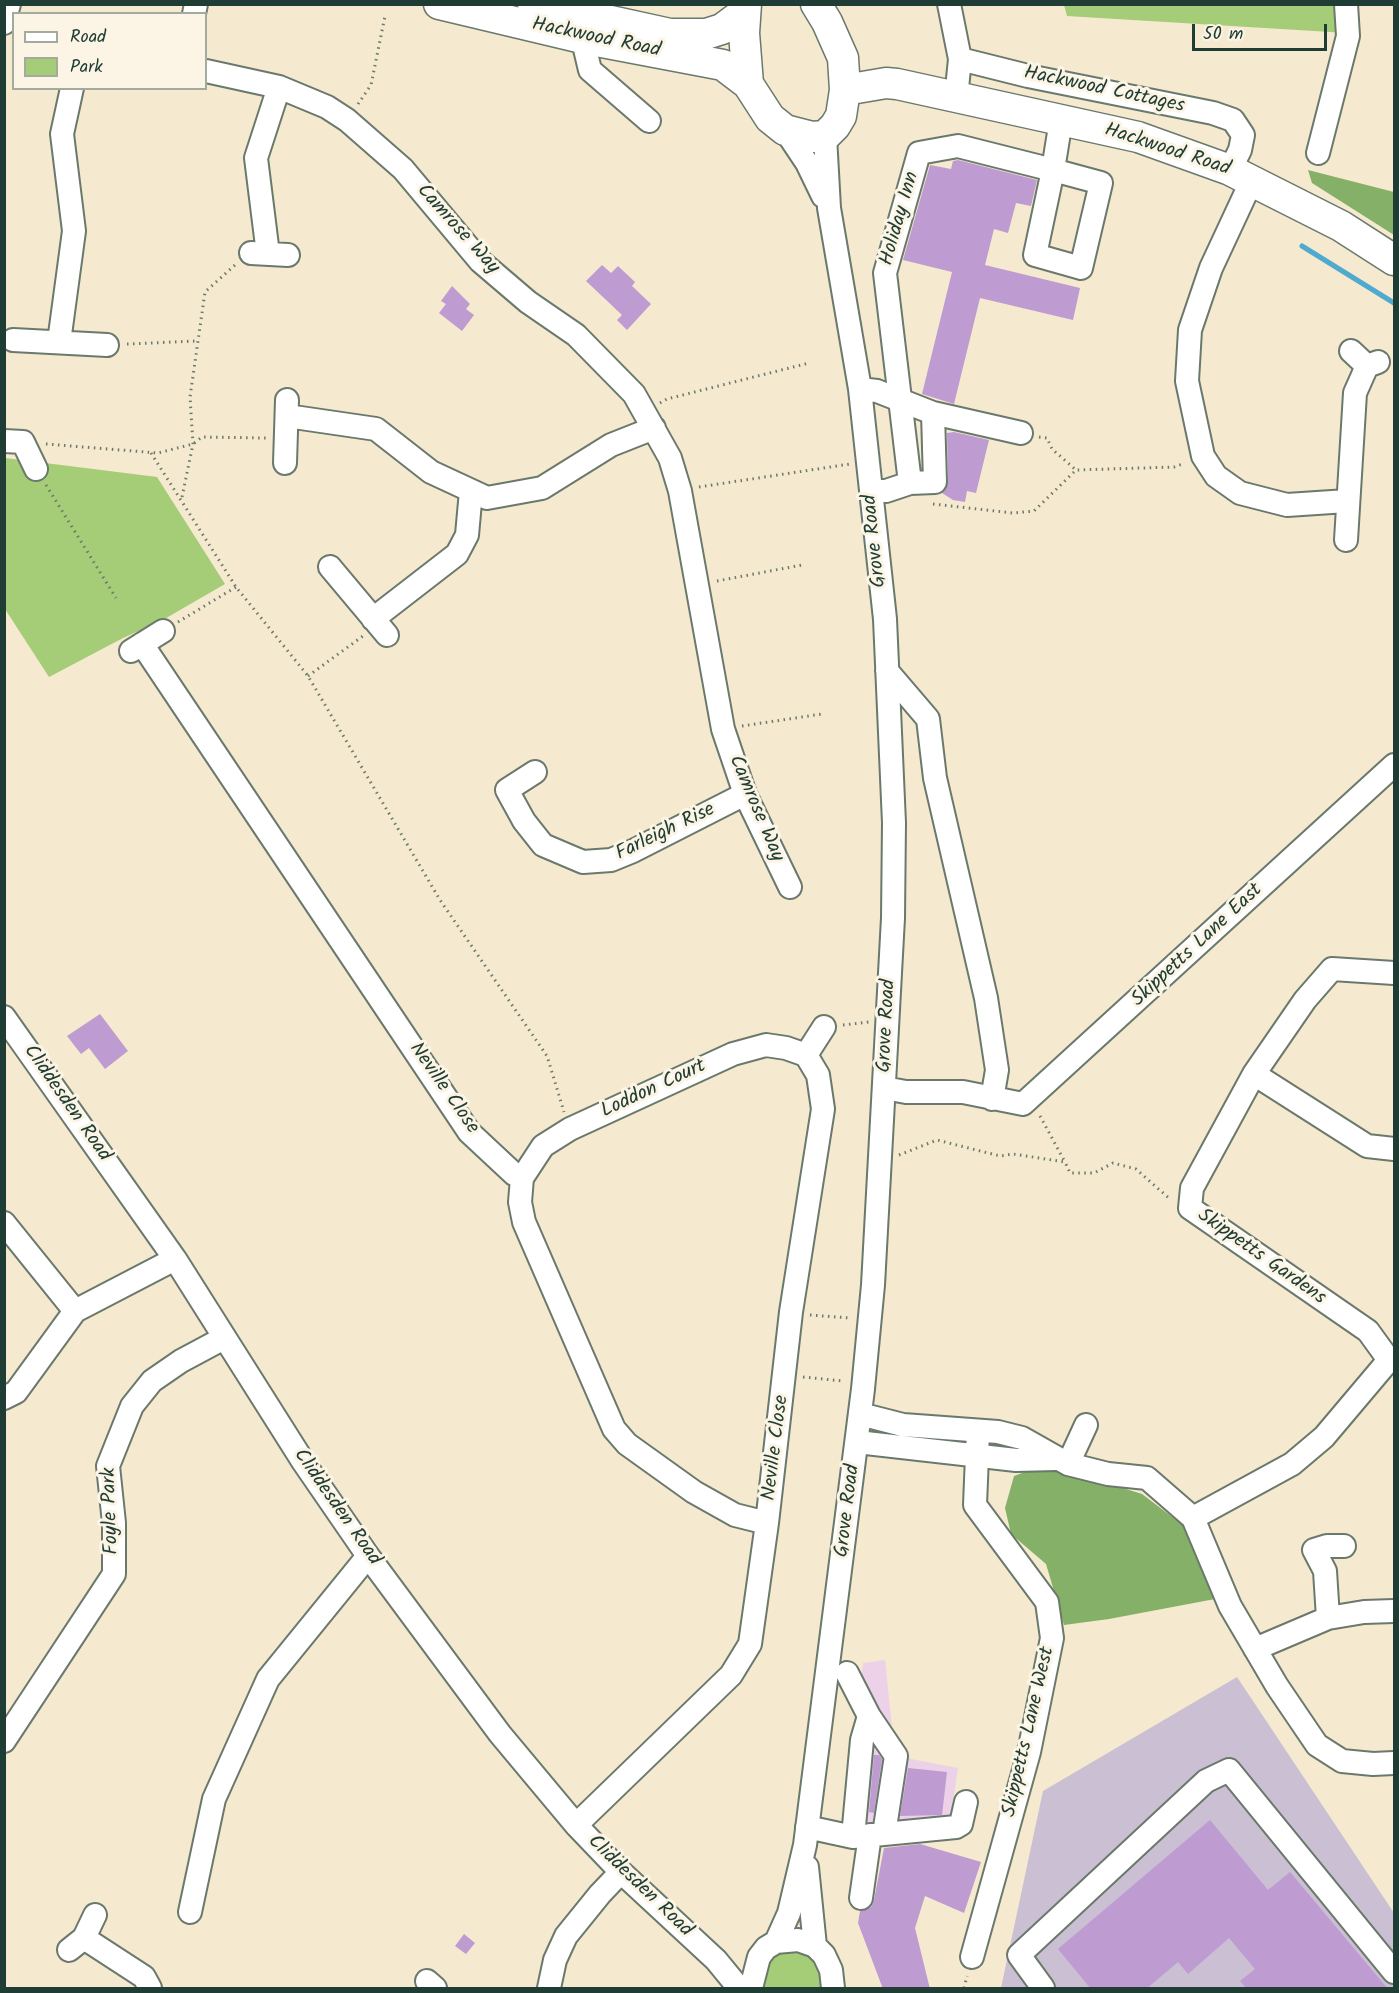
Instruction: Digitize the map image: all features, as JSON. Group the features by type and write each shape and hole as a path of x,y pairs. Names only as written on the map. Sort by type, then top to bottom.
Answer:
{"main road":[{"name":"Hackwood Road","path":"439,4 586,39 723,65 748,84"},
{"name":"Hackwood Road","path":"533,4 670,34 706,33 722,29 745,8"},
{"path":"745,8 744,58 748,84 770,118 785,130 801,136 825,136 841,116 845,90 843,58 816,4"},
{"name":"Hackwood Road","path":"836,40 886,82"},
{"name":"Hackwood Road","path":"845,90 886,82 1138,137 1241,175 1341,226 1395,260"}],"street":[{"path":"4,23 9,4"},
{"path":"949,4 960,58 956,98"},
{"path":"1318,153 1348,36 1346,4"},
{"path":"586,39 585,50 590,70 650,121"},
{"name":"Hackwood Cottages","path":"960,58 1029,76 1213,113 1233,120 1243,135 1240,150 1241,175"},
{"name":"Camrose Way","path":"207,71 279,87 327,107 347,120 403,169 480,261 528,302 576,335 616,373 634,394 670,458 680,491 694,585 723,729 745,794 790,887"},
{"path":"269,254 256,158 279,87"},
{"path":"59,342 74,231 62,134 72,90"},
{"name":"Holiday Inn","path":"916,407 885,273 920,153 957,146 1053,171 1061,120"},
{"name":"Grove Road","path":"785,130 807,163 829,208"},
{"name":"Grove Road","path":"756,1965 766,1948 776,1942 789,1914 806,1836 857,1442 873,1285 893,927 894,835 885,619 860,389 829,208 825,136"},
{"path":"1241,175 1190,330 1187,381 1203,456 1216,476 1240,493 1287,505 1347,501"},
{"path":"13,340 107,345"},
{"path":"1346,540 1355,393 1365,360"},
{"path":"860,389 877,391 916,407 1021,433"},
{"path":"916,407 920,490"},
{"path":"871,491 920,490 935,482 916,407"},
{"path":"285,463 286,418 376,429 430,472 487,498 542,488 649,420"},
{"path":"14,442 36,469"},
{"path":"330,567 380,626 457,554 467,535 471,491"},
{"name":"Neville Close","path":"164,631 137,647 469,1132 514,1174 522,1178 520,1202 524,1222 614,1429 627,1444 694,1492 735,1515 767,1523"},
{"path":"887,671 928,719 935,778 986,998 998,1070 992,1099"},
{"name":"Skippetts Lane East","path":"1031,1098 1395,765"},
{"name":"Farleigh Rise","path":"536,772 507,790 524,821 543,845 583,862 611,860 633,851 745,794"},
{"name":"Skippetts Gardens","path":"1193,1518 1292,1464 1324,1437 1392,1359 1368,1331 1190,1208 1192,1188 1254,1074 1305,1000 1332,969 1395,973"},
{"name":"Cliddesden Road","path":"4,1017 175,1259 304,1463 368,1556 500,1734 576,1825 621,1872 716,1960 739,1989"},
{"path":"806,1056 824,1027"},
{"name":"Loddon Court","path":"522,1178 543,1146 570,1130 733,1054 766,1046 786,1048 806,1056"},
{"name":"Neville Close","path":"576,1825 731,1675 750,1644 767,1523 791,1312 823,1109 818,1075 806,1056"},
{"path":"1254,1074 1366,1146 1395,1149"},
{"path":"884,1088 906,1092 963,1092 1023,1104 1031,1098"},
{"path":"4,1222 75,1311"},
{"path":"4,1398 16,1392 75,1311 175,1259"},
{"name":"Foyle Park","path":"4,1741 114,1574 114,1523 108,1466 132,1406 152,1381 181,1361 224,1338"},
{"path":"860,1414 903,1425 998,1432 1022,1438 1063,1461 1107,1474 1147,1478 1193,1518 1230,1605 1255,1649 1317,1745 1342,1761 1373,1764 1395,1762"},
{"path":"1063,1461 1086,1425"},
{"name":"Skippetts Lane West","path":"972,1957 1029,1752 1052,1638 1047,1602 975,1504 978,1431"},
{"path":"857,1442 1016,1460 1063,1461"},
{"path":"1328,1618 1324,1570 1314,1550 1327,1546 1344,1546"},
{"path":"190,1912 214,1799 268,1678 368,1556"},
{"path":"1255,1649 1328,1618 1364,1612 1395,1611"},
{"path":"848,1673 869,1716 896,1756 869,1835"},
{"path":"861,1898 869,1835 862,1740 869,1716"},
{"path":"1043,1989 1018,1955 1206,1781 1228,1770 1395,1972"},
{"path":"806,1836 869,1835 956,1827 961,1824 966,1802"},
{"name":"Grove Road","path":"806,1836 815,1946"},
{"path":"549,1989 555,1960 567,1936 600,1894 621,1872"},
{"path":"95,1915 76,1944 144,1977 150,1989"},
{"path":"776,1942 798,1940 815,1946 824,1955 831,1970 833,1989"},
{"path":"716,1960 734,1966 756,1965 751,1989"}],"path":[{"path":"347,120 370,85 385,16"},
{"path":"182,497 193,444 190,397 196,341 205,292 225,272 269,254"},
{"path":"107,345 196,341"},
{"path":"649,420 667,399 809,363"},
{"path":"14,442 151,453 193,444 202,437 286,418"},
{"path":"1021,433 1047,438 1052,449 1076,470"},
{"path":"151,453 182,497 236,587 308,676 440,900 547,1056 564,1117"},
{"path":"920,490 1013,513 1034,511 1076,470 1174,467 1203,456"},
{"path":"680,491 855,464"},
{"path":"36,469 116,598"},
{"path":"694,585 802,565"},
{"path":"164,631 236,587"},
{"path":"308,676 380,626"},
{"name":"Camrose Way","path":"723,729 822,714"},
{"path":"824,1027 871,1022"},
{"path":"1031,1098 1070,1173 1094,1173 1113,1164 1136,1169 1176,1204"},
{"path":"898,1156 937,1140 967,1150 1000,1156 1013,1154 1065,1162"},
{"path":"821,1316 850,1318"},
{"path":"814,1379 843,1381"}],"shaded area":[{"path":"885,1660 893,1737 904,1754 911,1759 958,1768 948,1836 842,1848 863,1663"},
{"path":"1237,1677 1394,1913 1394,1988 1001,1988 1043,1791"}],"green space":[{"path":"1064,5 1344,5 1347,33 1067,16"},
{"path":"1308,170 1394,192 1394,235 1312,183"},
{"path":"5,458 157,477 225,584 161,621 49,677 5,609"},
{"path":"1046,1464 1142,1494 1192,1532 1215,1599 1064,1625 1046,1564 1011,1534 1005,1508 1014,1476"},
{"path":"784,1948 809,1954 817,1963 822,1988 756,1988 763,1963"}],"building":[{"path":"958,160 1037,180 1031,206 1016,203 1008,233 994,229 985,265 1080,288 1073,320 980,298 954,404 922,394 952,272 903,260 930,165 951,169 953,161"},
{"path":"602,265 611,273 618,266 635,282 632,286 651,304 627,330 617,320 622,315 586,281"},
{"path":"452,286 470,304 466,309 474,315 462,331 439,313 446,304 441,301"},
{"path":"954,432 989,440 976,493 967,491 965,502 953,500 942,493 948,482 947,433"},
{"path":"100,1014 128,1051 105,1069 89,1048 81,1054 67,1036"},
{"path":"874,1755 879,1755 882,1759 874,1813 869,1812"},
{"path":"908,1768 947,1772 942,1815 900,1816"},
{"path":"1210,1820 1268,1890 1290,1872 1388,1989 1247,1989 1240,1981 1255,1969 1229,1938 1188,1974 1178,1962 1146,1989 1091,1989 1058,1949"},
{"path":"920,1844 981,1862 964,1913 925,1896 915,1928 930,1989 883,1989 858,1923 860,1911 871,1907 874,1900 884,1848"},
{"path":"464,1934 475,1943 466,1954 455,1946"}],"waterway":[{"path":"1302,246 1394,303"}]}
